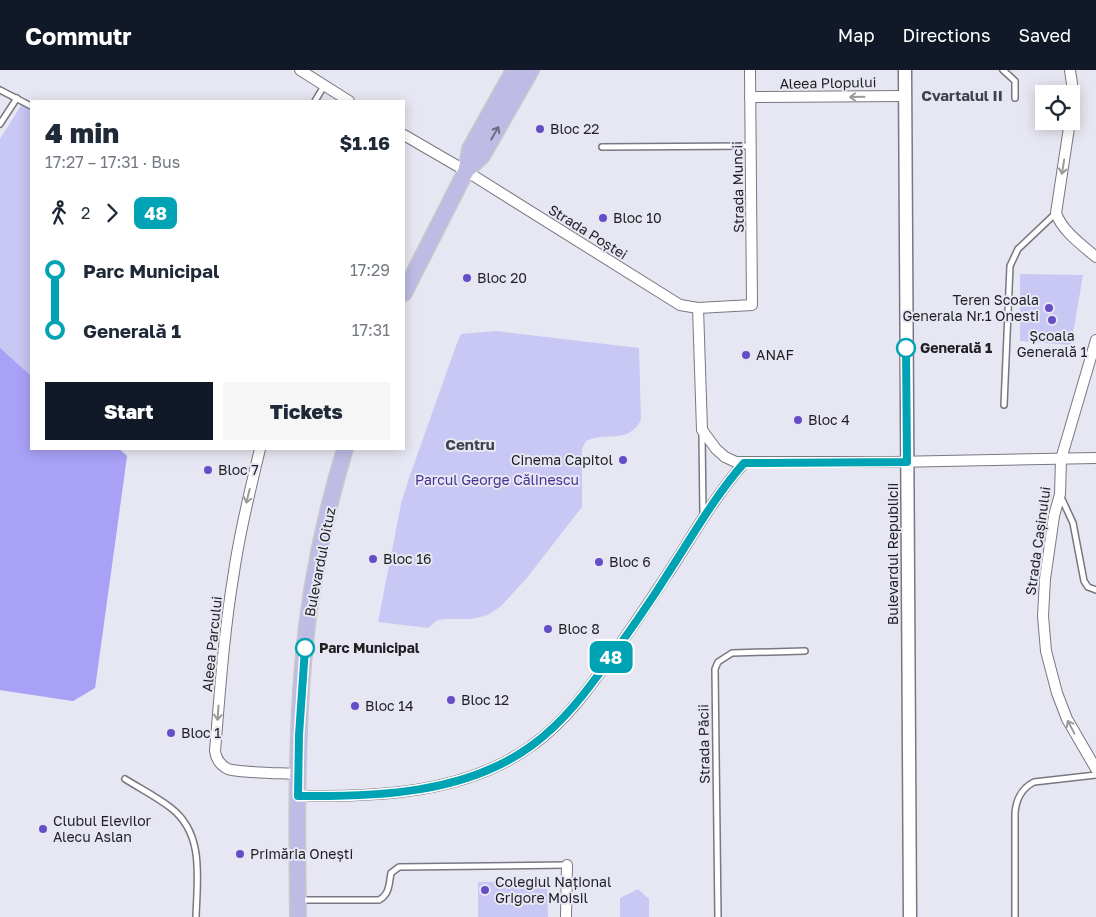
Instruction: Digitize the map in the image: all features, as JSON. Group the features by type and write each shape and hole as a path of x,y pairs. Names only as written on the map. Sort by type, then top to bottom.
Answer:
{"main road":[{"path":"405,291 466,171 470,149 514,70"},
{"path":"466,171 482,156 531,70"},
{"name":"Bulevardul Oituz","path":"298,917 298,774 303,663 307,624 324,532 345,450"}],"street":[{"path":"300,70 348,100"},
{"name":"Strada Muncii","path":"750,70 752,305"},
{"name":"Bulevardul Republicii","path":"905,70 910,917"},
{"path":"1070,70 1072,85"},
{"name":"Aleea Plopului","path":"750,97 905,96"},
{"path":"1069,130 1056,213 1062,224 1081,245 1096,257"},
{"name":"Strada Poștei","path":"405,136 466,171 683,307 752,305"},
{"path":"698,308 702,430 719,452 730,460 744,463 1096,458"},
{"name":"Strada Cașinului","path":"1096,340 1061,459 1060,494 1054,516 1045,579 1044,635 1057,694 1067,719 1096,769"},
{"name":"Aleea Parcului","path":"260,450 246,504 234,572 222,664 215,750 220,763 231,770 298,774"},
{"path":"298,796 356,796 427,787 459,780 503,763 532,746 554,727 596,679 632,628 722,489 744,463"},
{"path":"566,917 567,864"}],"lane":[{"path":"1003,70 1015,81 1015,98"},
{"path":"316,100 324,85"},
{"path":"0,90 30,105"},
{"path":"0,124 17,98"},
{"path":"602,147 751,146"},
{"path":"1004,405 1010,266 1018,248 1056,213"},
{"path":"702,430 703,519"},
{"path":"1060,494 1073,523 1084,581 1088,587 1096,590"},
{"name":"Strada Păcii","path":"718,917 715,669 718,662 732,653 805,651"},
{"path":"1015,917 1015,813 1020,795 1029,784 1034,782 1096,775"},
{"path":"125,779 172,808 190,830 197,855 196,917"},
{"path":"298,900 380,900 389,889 391,873 399,867 567,864"}],"green space":[{"path":"24,101 30,105 30,450 120,450 127,456 95,688 73,701 0,690 0,139"},
{"name":"Teren Scoala Generala Nr.1 Onesti","path":"1020,274 1083,275 1071,345 1020,341"},
{"name":"Parcul George Călinescu","path":"496,331 639,348 641,420 636,428 623,435 593,438 586,441 582,449 582,507 526,579 501,606 488,615 471,619 443,619 436,621 428,628 378,622 401,504 457,343 461,334"},
{"path":"547,881 548,917 478,917 478,882"},
{"path":"638,889 649,899 649,917 620,917 620,898"}],"shaded area":[{"path":"0,348 30,375 30,450 120,450 127,456 95,688 73,701 0,690"}],"bus line":[{"name":"48","path":"305,648 299,735 298,796 338,797 414,790 459,780 503,763 523,752 543,737 596,679 632,628 713,502 744,463 907,462 906,348"}],"place":[{"name":"Bloc 22","path":"540,129"},
{"name":"Bloc 10","path":"603,218"},
{"name":"Bloc 20","path":"467,278"},
{"name":"Teren Scoala Generala Nr.1 Onesti","path":"1049,308"},
{"name":"Școala Generală 1","path":"1052,320"},
{"name":"Generală 1","path":"906,348"},
{"name":"ANAF","path":"746,355"},
{"name":"Bloc 4","path":"798,420"},
{"name":"Cinema Capitol","path":"623,460"},
{"name":"Bloc 7","path":"208,470"},
{"name":"Bloc 16","path":"373,559"},
{"name":"Bloc 6","path":"599,562"},
{"name":"Bloc 8","path":"548,629"},
{"name":"Parc Municipal","path":"305,648"},
{"name":"Bloc 12","path":"451,700"},
{"name":"Bloc 14","path":"355,706"},
{"name":"Bloc 1","path":"171,733"},
{"name":"Clubul Elevilor Alecu Aslan","path":"43,829"},
{"name":"Primăria Onești","path":"240,854"},
{"name":"Colegiul Național Grigore Moisil","path":"485,890"}],"district":[{"name":"Cvartalul II","path":"962,96"},
{"name":"Centru","path":"470,445"}]}
